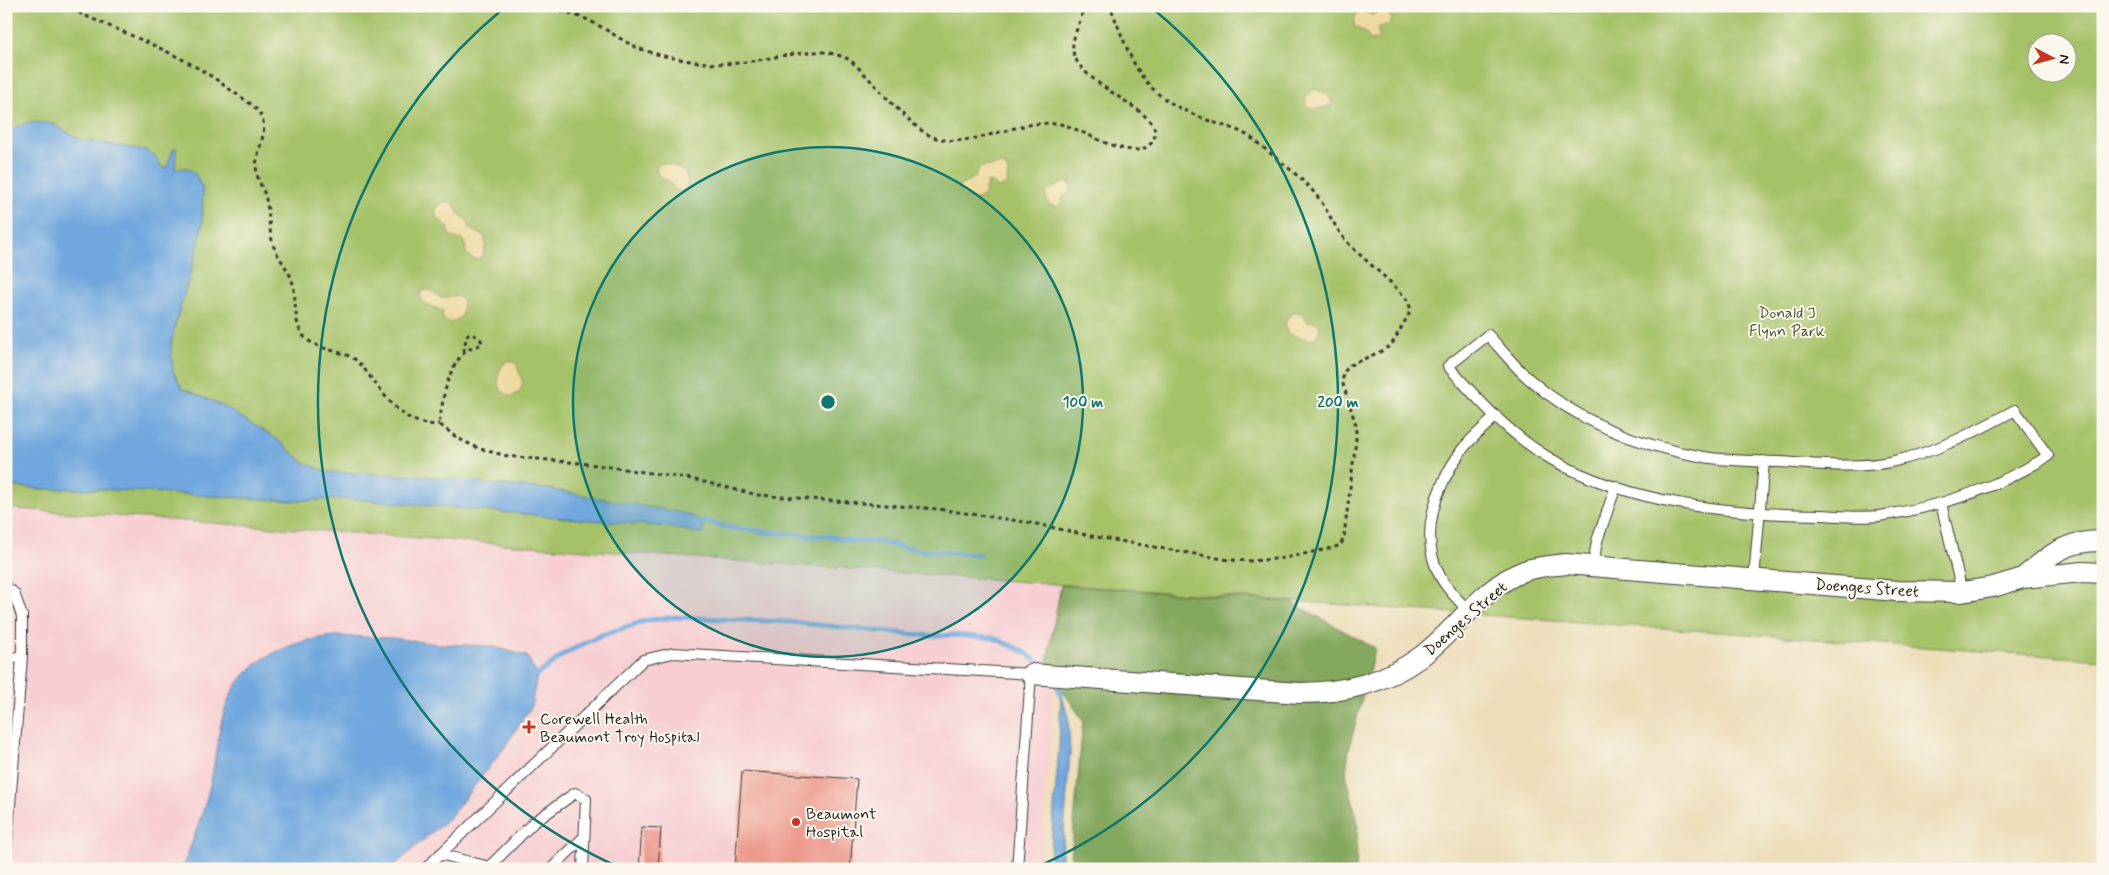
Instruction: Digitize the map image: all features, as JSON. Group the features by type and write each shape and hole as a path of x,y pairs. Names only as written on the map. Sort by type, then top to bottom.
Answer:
{"street":[{"name":"Doenges Street","path":"2023,578 2050,554 2064,547 2088,541 2103,541"},
{"name":"Doenges Street","path":"1031,674 1300,693 1329,692 1371,682 1402,668 1433,646 1505,581 1524,571 1566,564 1897,591 1962,592 1993,587 2023,578 2082,572 2103,573"}],"lane":[{"path":"1488,334 1528,378 1563,406 1597,424 1662,448 1706,457 1764,461 1847,465 1888,462 1951,444 2015,410 2048,456 2022,472 1986,489 1941,503 1876,516 1760,513 1713,509 1676,502 1616,486 1588,476 1551,459 1522,439 1496,416 1448,366 1488,334"},
{"path":"1469,612 1440,577 1431,550 1430,517 1441,483 1462,450 1496,416"},
{"path":"1754,579 1764,461"},
{"path":"1593,565 1597,541 1616,486"},
{"path":"1941,503 1962,592"},
{"path":"6,587 14,593 22,616 22,658 6,853"},
{"path":"426,869 643,660 673,653 1031,674 1017,869"},
{"path":"6,657 22,658"},
{"path":"440,854 488,868 534,823 575,793 586,799 583,869"},
{"path":"551,869 584,837"}],"path":[{"path":"64,6 163,48 213,76 256,109 264,120 264,131 256,173 266,196 274,247 292,281 300,331 308,341 358,360 402,414 414,422 427,426 439,424 459,439 480,449 507,456 589,464 692,479 758,495 938,509 1032,523 1091,536 1229,560 1253,561 1285,558 1332,548 1341,544 1344,536 1356,440 1356,425 1342,381 1345,371 1350,365 1384,350 1392,344 1408,314 1410,307 1408,301 1346,242 1316,195 1254,141 1239,130 1202,118 1160,98 1148,86 1133,64 1110,6"},
{"path":"314,6 332,10 353,6"},
{"path":"546,6 586,20 637,47 660,54 708,63 732,64 784,55 823,52 847,59 890,102 927,134 940,139 963,140 1045,122 1067,126 1100,142 1138,150 1148,146 1154,139 1156,130 1152,121 1143,112 1104,89 1078,63 1073,52 1074,39 1083,6"},
{"path":"439,424 444,393 451,372 464,352 482,344 481,340 473,334 468,334 464,352"}],"shaded area":[{"name":"Corewell Health Beaumont Troy Hospital","path":"6,508 1061,585 1041,869 6,869"}],"green space":[{"name":"Donald J Flynn Park","path":"6,6 2103,6 2103,660 6,508"},
{"path":"1061,585 1291,602 1375,648 1349,749 1346,773 1358,824 1356,869 1070,869 1083,720 1046,667"}],"sand":[{"path":"1362,10 1372,15 1380,10 1385,10 1392,19 1390,24 1377,28 1378,39 1370,40 1366,33 1354,26 1355,15"},
{"path":"1312,90 1322,91 1327,95 1331,100 1331,106 1315,109 1307,107 1305,99"},
{"path":"663,163 682,170 688,182 686,188 682,191 675,190 670,182 658,175 657,165"},
{"path":"1004,165 1008,171 1007,185 998,188 992,182 987,183 984,195 976,200 963,195 959,189 960,186 975,177 979,168"},
{"path":"1065,182 1070,183 1071,192 1063,197 1057,207 1048,204 1045,192"},
{"path":"444,202 455,205 458,213 468,221 470,229 484,236 484,252 479,258 475,259 466,253 465,241 452,237 449,234 448,227 438,219 435,213 437,207"},
{"path":"423,290 430,290 441,298 455,296 460,298 463,301 462,316 452,323 444,320 442,318 443,311 422,302 420,294"},
{"path":"1292,313 1301,313 1308,322 1314,321 1319,324 1319,332 1316,336 1309,340 1288,334 1285,327 1287,318"},
{"path":"510,360 516,363 523,383 520,392 511,396 501,390 498,379 501,367"}],"water":[{"path":"29,122 51,123 82,140 145,150 155,156 163,169 167,167 173,149 176,148 175,169 187,168 194,172 202,187 203,194 202,226 197,251 175,325 171,346 173,371 182,388 225,407 278,440 303,462 327,472 426,476 548,489 683,513 704,521 703,534 669,527 365,500 293,501 97,489 42,489 6,486 6,131"},
{"path":"336,636 393,638 437,644 490,646 527,656 537,675 531,707 504,748 450,817 390,869 182,869 209,790 224,712 231,695 241,679 255,665 282,649 304,641"},
{"path":"1061,696 1068,714 1070,752 1061,869 1049,869 1059,747"}],"building":[{"name":"Beaumont Hospital","path":"742,771 857,779 850,869 735,869"},
{"path":"642,827 661,828 658,869 639,869"}],"waterway":[{"path":"704,521 732,528 807,536 829,536 852,541 881,542 916,550 980,555"},
{"path":"537,675 564,654 596,637 648,620 675,617 790,622 908,634 994,638 1023,651 1047,669"},
{"path":"1055,680 1061,696"}],"place":[{"name":"Corewell Health Beaumont Troy Hospital","path":"529,727"},
{"name":"Beaumont Hospital","path":"796,822"}]}
